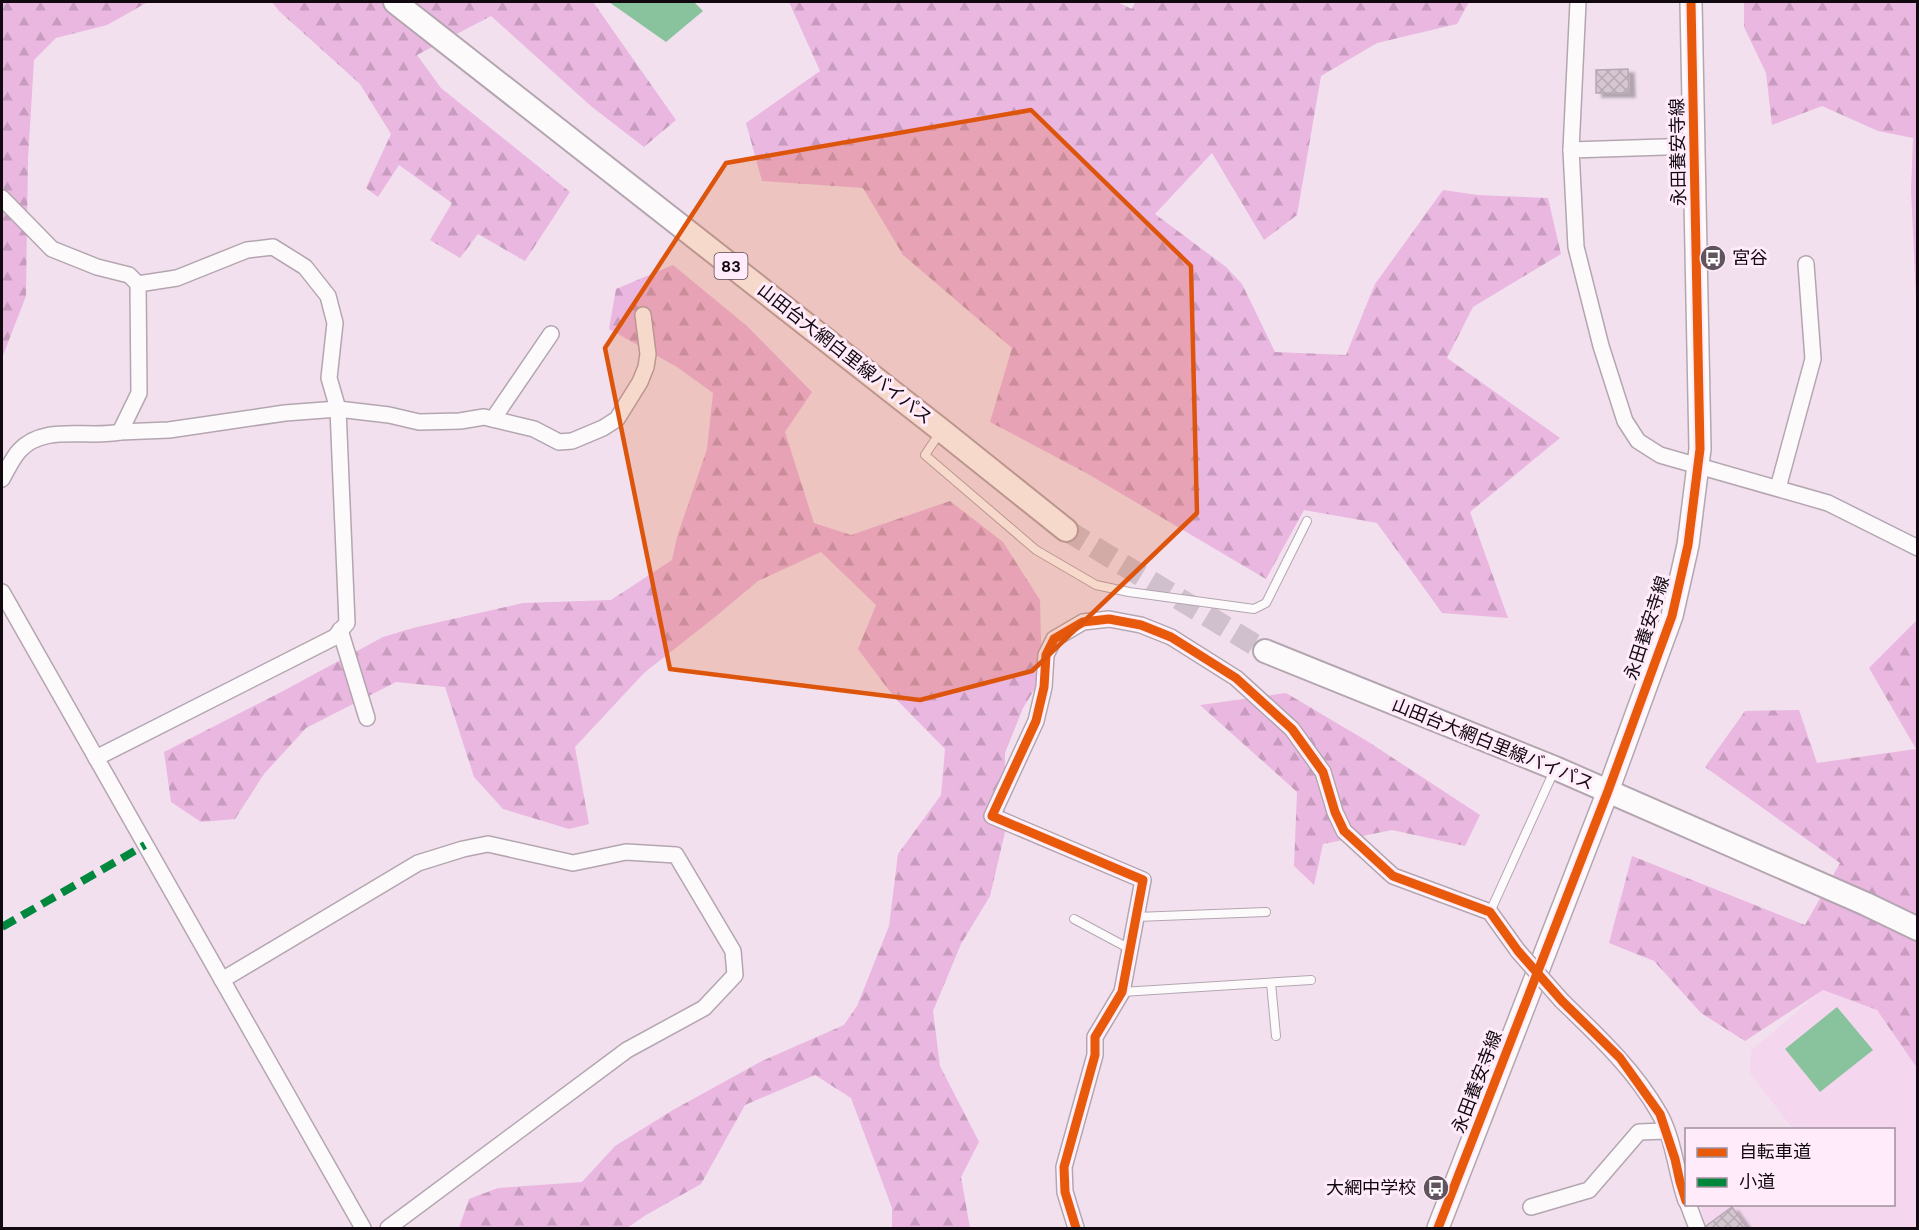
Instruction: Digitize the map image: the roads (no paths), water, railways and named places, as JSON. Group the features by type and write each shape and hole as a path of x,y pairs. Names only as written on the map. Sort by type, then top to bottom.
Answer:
{"main road":[{"name":"山田台大網白里線バイパス","path":"395,2 1066,530"},
{"name":"山田台大網白里線バイパス","path":"1264,651 1556,768 1856,899 1917,929"}],"street":[{"path":"1578,2 1571,150 1576,247 1601,346 1625,421 1638,441 1660,455 1828,503 1917,548"},
{"name":"永田養安寺線","path":"1438,1228 1608,791 1672,616 1688,545 1699,466 1691,2"},
{"path":"1571,150 1695,146"},
{"path":"2,198 52,249 97,267 129,275 138,284 139,393 120,432"},
{"path":"96,758 335,637 347,623 338,409 329,378 335,323 328,296 305,267 273,247 247,250 177,278 138,284"},
{"path":"1778,488 1812,359 1806,264"},
{"path":"2,479 20,450 35,438 55,434 109,434 169,430 285,413 338,409 389,415 419,422 460,421 484,417 534,429 559,442 572,441 603,428 617,419 640,382 648,354 643,315"},
{"path":"493,419 551,334"},
{"path":"2,592 363,1228"},
{"path":"1076,1228 1065,1192 1064,1167 1095,1055 1095,1037 1122,992 1143,880 992,816 1035,721 1044,687 1046,655 1054,639 1083,622 1109,619 1141,625 1171,638 1236,678 1292,729 1323,772 1335,812 1344,831 1393,876 1490,912 1518,951 1562,1001 1620,1058 1660,1114 1685,1196"},
{"path":"340,630 367,718"},
{"path":"222,980 418,863 463,849 489,844 573,862 626,852 676,855 734,951 735,975 704,1008 627,1050 388,1228"},
{"path":"1531,1207 1589,1190 1639,1132 1666,1131"},
{"path":"1688,1206 1697,1228"}],"lane":[{"path":"941,430 926,455 1036,550 1096,585 1129,592 1254,609 1266,603 1307,521"},
{"path":"1490,912 1556,768"},
{"path":"1136,917 1266,912"},
{"path":"1074,919 1130,949"},
{"path":"1122,992 1311,980"},
{"path":"1271,983 1276,1036"}],"tunnel":[{"path":"1066,530 1265,651"}],"place":[{"name":"宮谷","path":"1713,258"},
{"name":"大網中学校","path":"1436,1188"}]}
